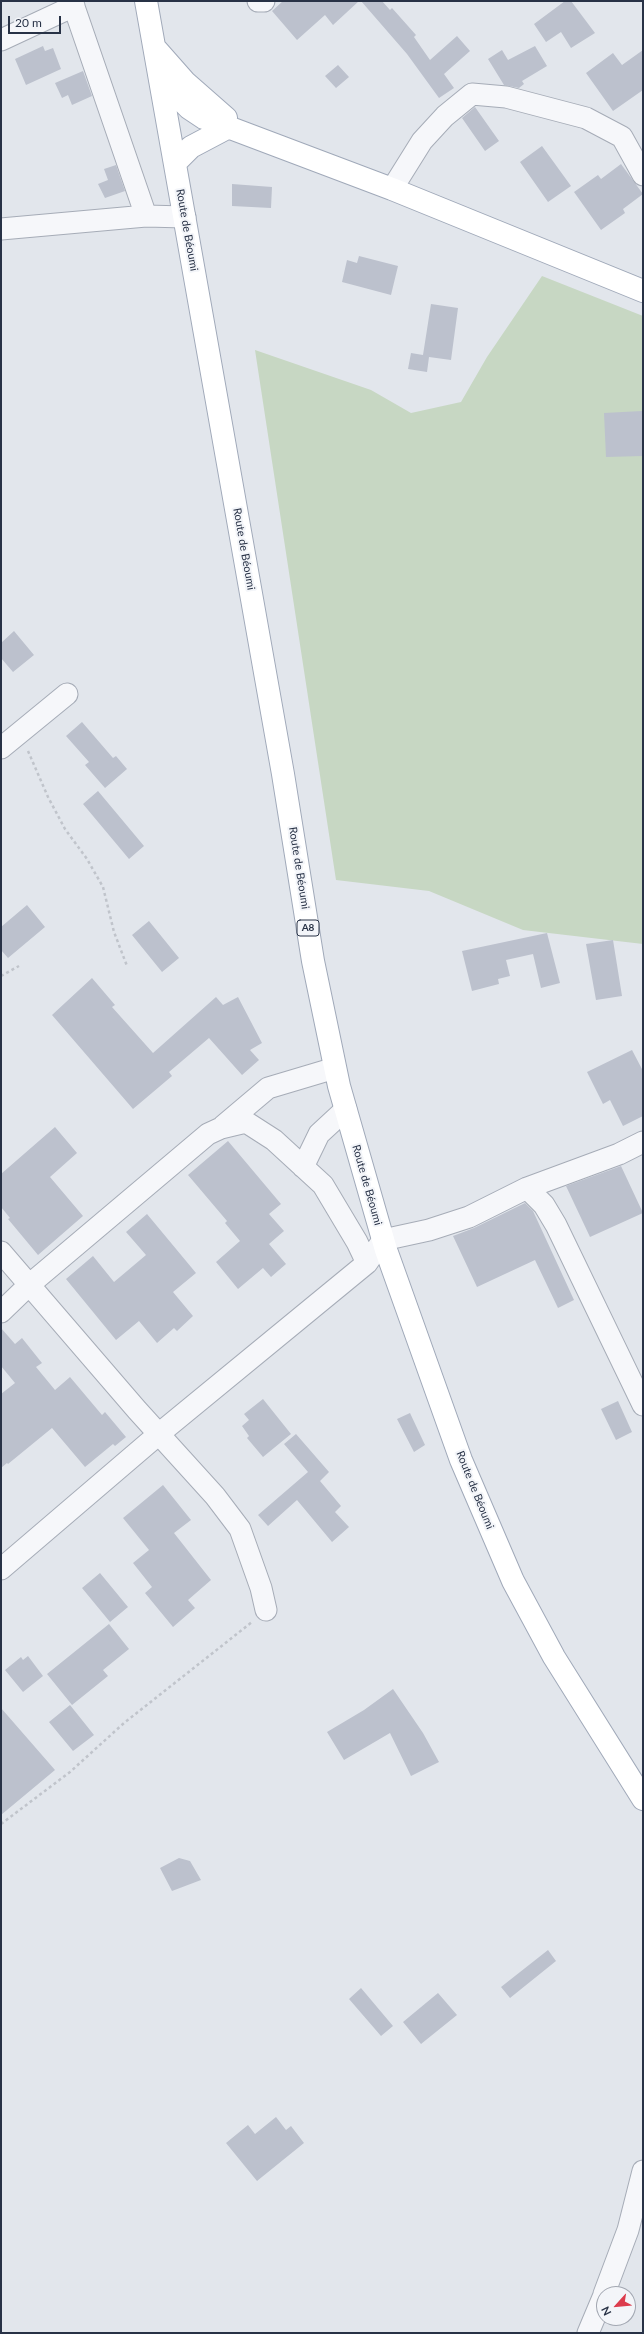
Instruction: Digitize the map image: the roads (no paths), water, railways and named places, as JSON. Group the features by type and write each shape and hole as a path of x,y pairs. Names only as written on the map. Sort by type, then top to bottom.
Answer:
{"main road":[{"name":"Route de Béoumi","path":"146,1 283,774 313,961 346,1109 383,1240 461,1460 512,1581 554,1657 643,1799"},
{"path":"154,46 201,98 236,131"},
{"path":"161,79 189,108 204,118 392,189 643,291"},
{"path":"175,162 191,148 236,131"}],"street":[{"path":"258,1 264,1"},
{"path":"1,40 73,4 146,216"},
{"path":"392,189 422,141 445,116 472,94 506,97 586,118 622,137 643,175"},
{"path":"1,229 146,216 185,217"},
{"path":"1,748 67,694"},
{"path":"221,1128 268,1088 336,1068"},
{"path":"303,1167 319,1134 346,1109"},
{"path":"1,1312 29,1285 208,1134 221,1128 246,1122 274,1140 323,1185 357,1242 367,1263"},
{"path":"1,1569 160,1433 367,1263 383,1240 429,1230 469,1218 527,1188 619,1154 643,1142"},
{"path":"527,1188 544,1205 556,1225 643,1405"},
{"path":"1,1252 137,1410 160,1433 215,1496 240,1529 261,1588 266,1610"},
{"path":"607,2286 628,2230 643,2171"},
{"path":"588,2333 596,2314"}]}
